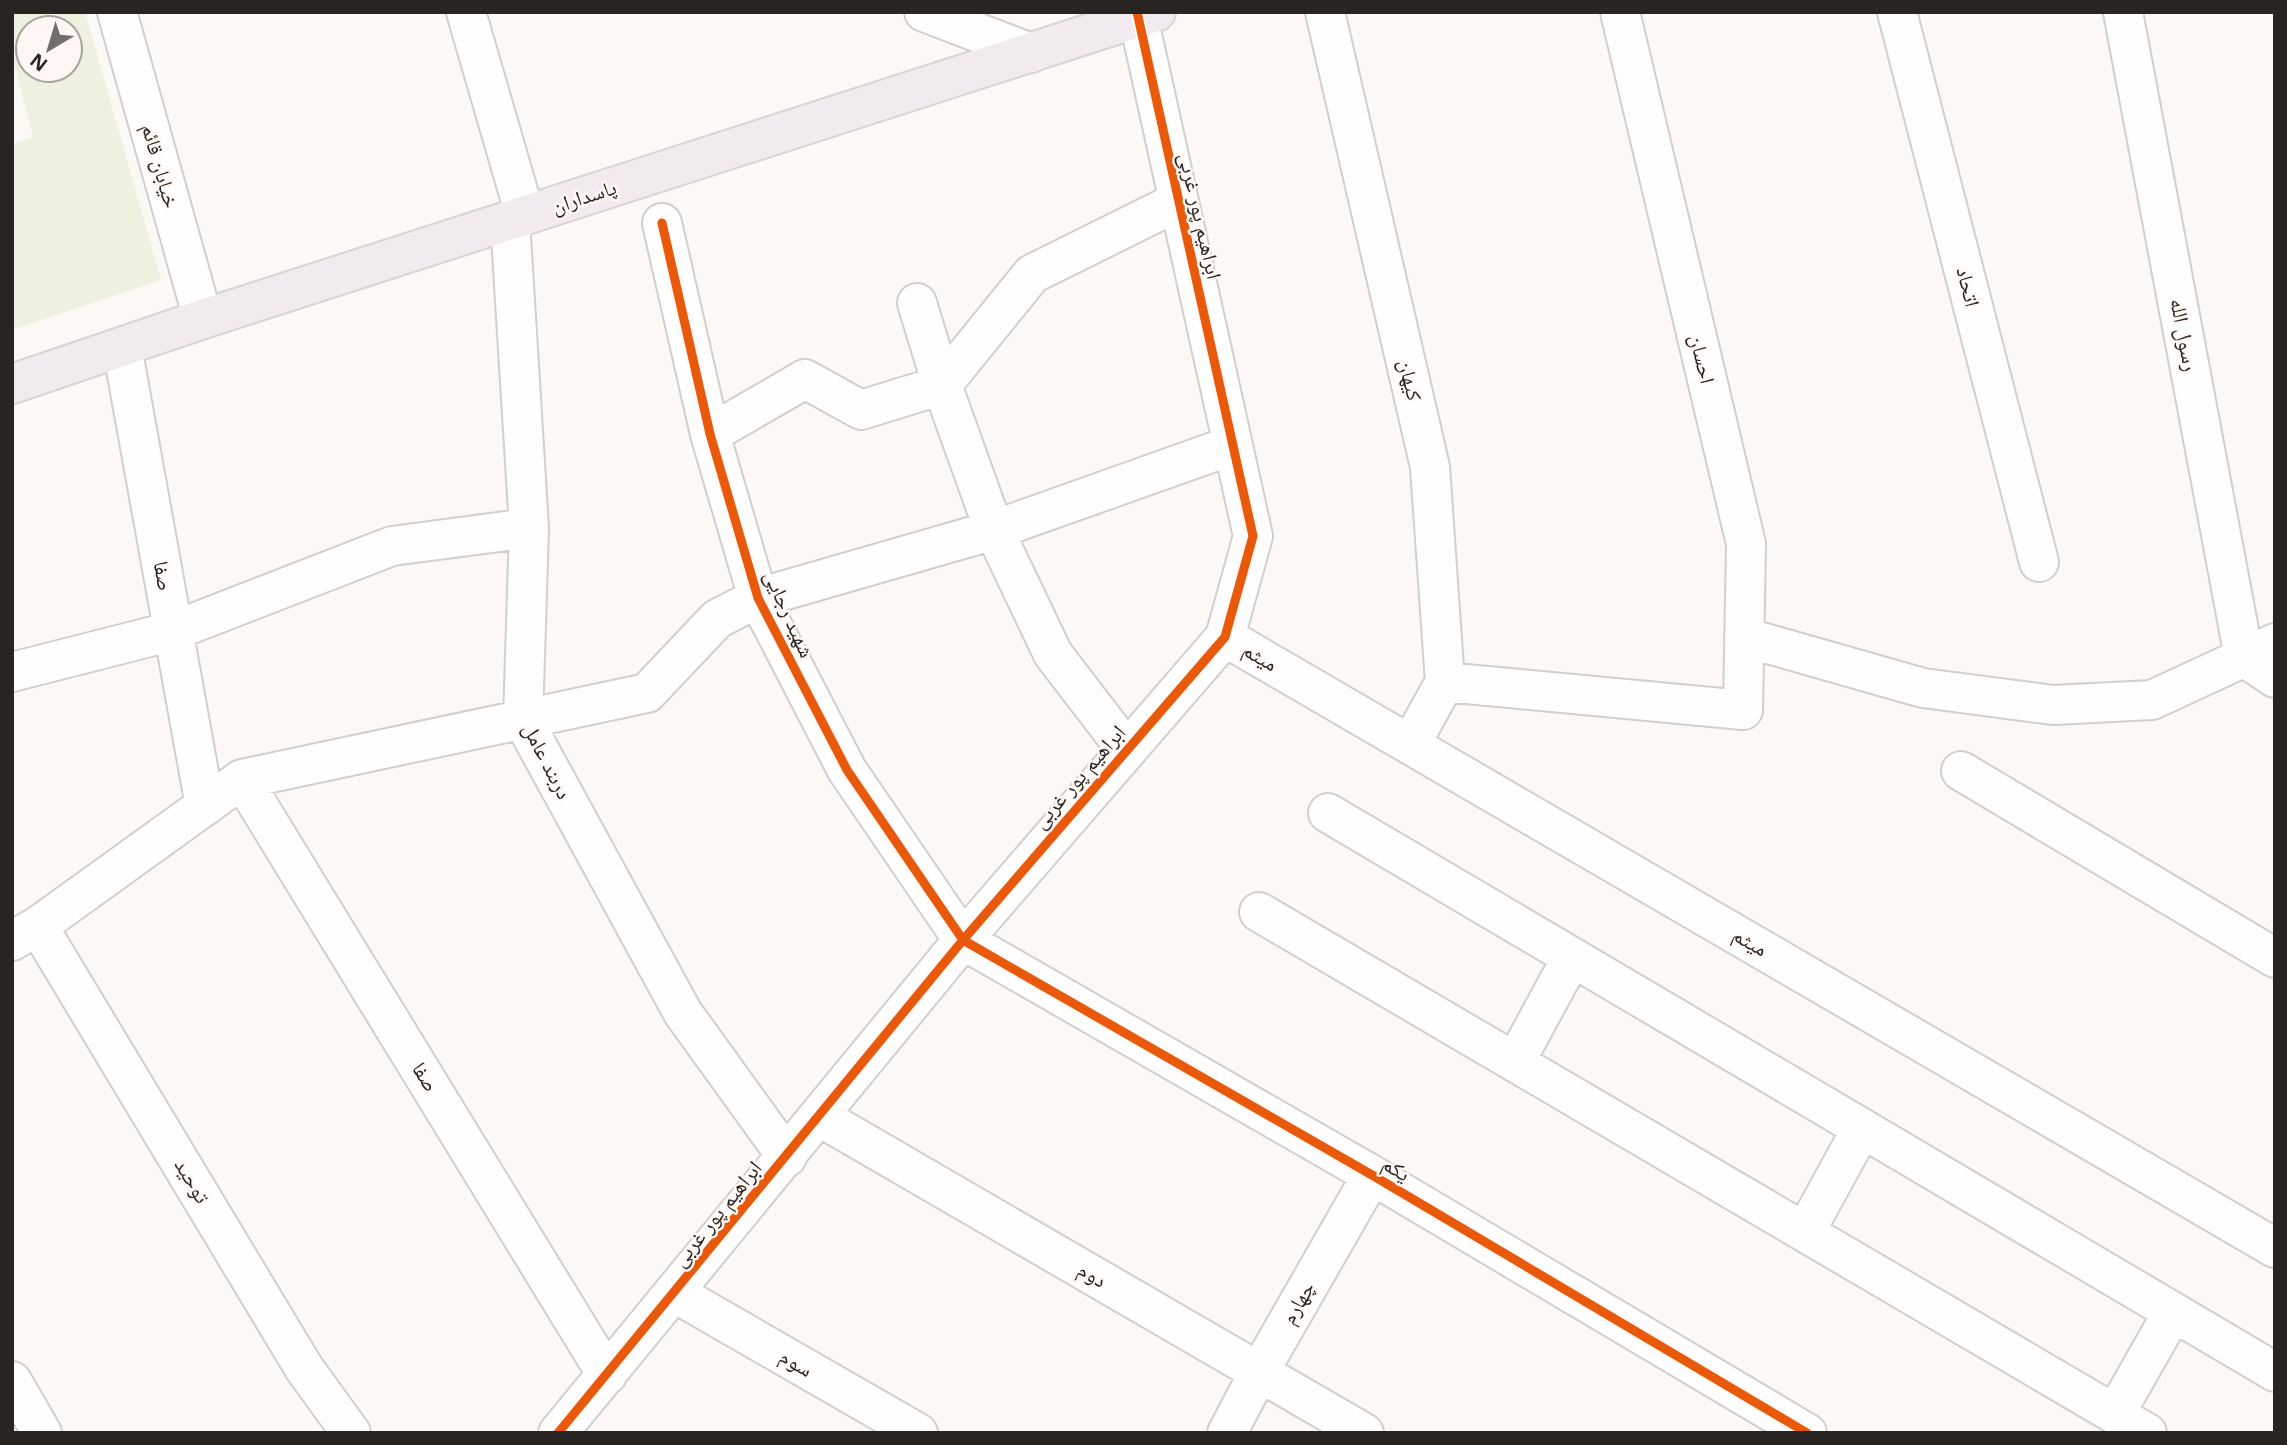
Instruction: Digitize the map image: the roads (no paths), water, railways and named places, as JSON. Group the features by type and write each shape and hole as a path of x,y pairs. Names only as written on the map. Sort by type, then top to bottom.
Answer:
{"main road":[{"name":"پاسداران","path":"12,384 203,319 1031,53 1144,14"}],"street":[{"name":"خیابان قائم","path":"117,12 203,319"},
{"name":"دربند عامل","path":"466,12 518,218 529,528 523,720 683,1013 787,1157"},
{"path":"923,12 1031,53"},
{"name":"کیهان","path":"1325,12 1430,467 1446,682"},
{"name":"احسان","path":"1446,682 1743,710 1746,544 1620,12"},
{"name":"اتحاد","path":"1897,12 2039,562"},
{"name":"رسول الله","path":"2123,12 2265,659"},
{"name":"ابراهیم پور غربی","path":"558,1433 963,940 1225,637 1254,536 1179,201 1144,14"},
{"path":"710,434 805,379 861,410 942,385 1032,274 1179,201"},
{"name":"شهید رجایی","path":"662,223 710,434 758,598 847,771 963,940"},
{"path":"917,303 942,385 994,530 1053,654 1126,749"},
{"name":"صفا","path":"122,347 205,806"},
{"path":"25,933 242,779 648,692 717,619 758,598 994,530 1233,445"},
{"path":"12,672 173,631 392,546 529,528"},
{"name":"میثم","path":"1225,637 2275,1248"},
{"path":"1744,637 1923,688 2053,705 2152,700 2265,659"},
{"path":"1410,745 1446,682"},
{"path":"1961,771 2275,958"},
{"name":"صفا","path":"242,779 607,1375"},
{"path":"1328,813 2275,1372"},
{"path":"1259,912 2147,1433"},
{"name":"توحید","path":"25,933 297,1356 351,1433"},
{"name":"یکم","path":"963,940 1372,1175 1807,1433"},
{"path":"1515,1062 1572,957"},
{"name":"دوم","path":"820,1117 1364,1433"},
{"path":"1805,1232 1862,1128"},
{"name":"چهارم","path":"1227,1433 1372,1175"},
{"name":"سوم","path":"675,1293 918,1433"},
{"path":"2115,1414 2174,1312"},
{"path":"12,1381 42,1433"}]}
